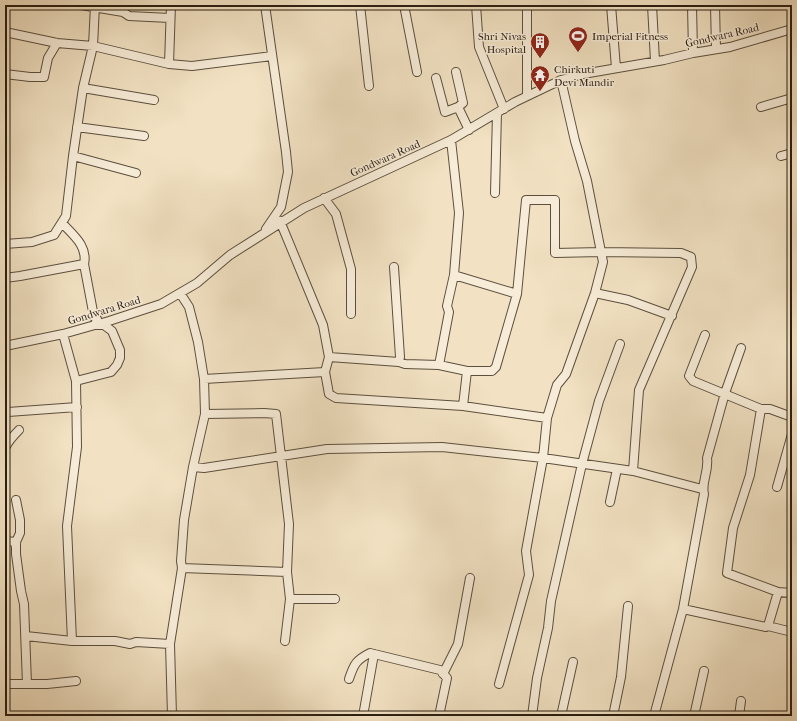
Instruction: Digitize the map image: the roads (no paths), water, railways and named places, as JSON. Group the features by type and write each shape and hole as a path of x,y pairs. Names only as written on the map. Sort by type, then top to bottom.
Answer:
{"street":[{"path":"81,5 123,9 129,16 170,18"},
{"path":"169,64 171,5"},
{"path":"264,233 281,207 288,172 265,5"},
{"path":"360,5 369,86"},
{"path":"404,5 417,72"},
{"path":"476,5 479,47 501,111 495,192"},
{"path":"527,96 527,5 531,5"},
{"path":"611,5 616,68"},
{"path":"652,5 655,61"},
{"path":"692,5 693,53"},
{"path":"715,5 716,49"},
{"path":"5,244 32,242 54,235 66,216 83,88 93,46 95,6"},
{"name":"Gondwara Road","path":"5,346 63,334 161,304 197,283 230,255 280,221 324,198 451,140 527,96 562,80 583,74 730,47 792,29"},
{"path":"5,32 57,43 93,46 169,64 192,66 272,56"},
{"path":"5,74 44,77 48,58 57,43"},
{"path":"436,78 445,112 464,103 456,72"},
{"path":"499,684 528,575 526,551 543,458 547,418 557,385 566,374 595,293 603,262 587,181 575,141 562,80"},
{"path":"83,88 154,100"},
{"path":"762,107 792,98"},
{"path":"458,107 468,130"},
{"path":"77,127 144,136"},
{"path":"439,365 449,312 447,306 454,275 459,213 451,140"},
{"path":"781,156 792,153"},
{"path":"73,156 136,173"},
{"path":"324,198 336,214 350,269 350,314"},
{"path":"329,357 399,362 405,364 439,365 467,371 492,371 496,367 517,294 526,200 555,200 555,253 681,253 691,257 692,267 639,390 633,471"},
{"path":"280,221 323,325 329,357 325,372 330,394 336,398 463,406 547,418"},
{"path":"62,223 81,244 86,257 84,264 94,317 97,320 95,325 104,325 112,331 120,350 120,358 117,365 111,372 76,381"},
{"path":"5,278 84,264"},
{"path":"394,266 400,357 399,362"},
{"path":"454,275 517,294"},
{"path":"172,716 170,644 182,568 181,561 184,520 193,467 205,414 204,379 198,342 189,307 180,293"},
{"path":"595,293 628,300 672,316"},
{"path":"63,334 76,381 77,408 77,447 67,526 72,641"},
{"path":"705,335 689,376 693,381 761,409 770,409 792,416"},
{"path":"532,716 537,678 548,628 551,601 582,464 599,400 620,344"},
{"path":"654,716 683,609 704,494 702,489 708,467 706,458 725,393 741,348"},
{"path":"463,406 467,371"},
{"path":"204,379 325,372"},
{"path":"8,412 77,408"},
{"path":"761,409 750,475 733,528 727,573 778,592 792,593"},
{"path":"205,414 276,414 289,524 287,572 290,599 285,641"},
{"path":"5,448 8,442 19,430"},
{"path":"778,487 792,434"},
{"path":"193,467 204,468 327,449 442,447 543,458 633,471 702,489"},
{"path":"610,502 617,469"},
{"path":"16,500 20,520 20,533 16,542 17,562 24,604 27,684"},
{"path":"5,540 16,542"},
{"path":"182,568 287,572"},
{"path":"443,674 458,644 470,578"},
{"path":"768,626 778,592"},
{"path":"290,599 335,599"},
{"path":"613,716 621,677 628,606"},
{"path":"683,609 792,632"},
{"path":"26,636 72,641 115,641 130,644 136,642 170,644"},
{"path":"349,679 355,663 360,658 370,653 440,670 447,678 439,716"},
{"path":"363,716 374,654"},
{"path":"561,716 573,662"},
{"path":"694,716 704,671"},
{"path":"5,683 48,684 76,680"},
{"path":"738,716 741,701"}],"place":[{"name":"Imperial Fitness","path":"578,53"},
{"name":"Shri Nivas Hospital","path":"540,59"},
{"name":"Chirkuti Devi Mandir","path":"540,92"}]}
